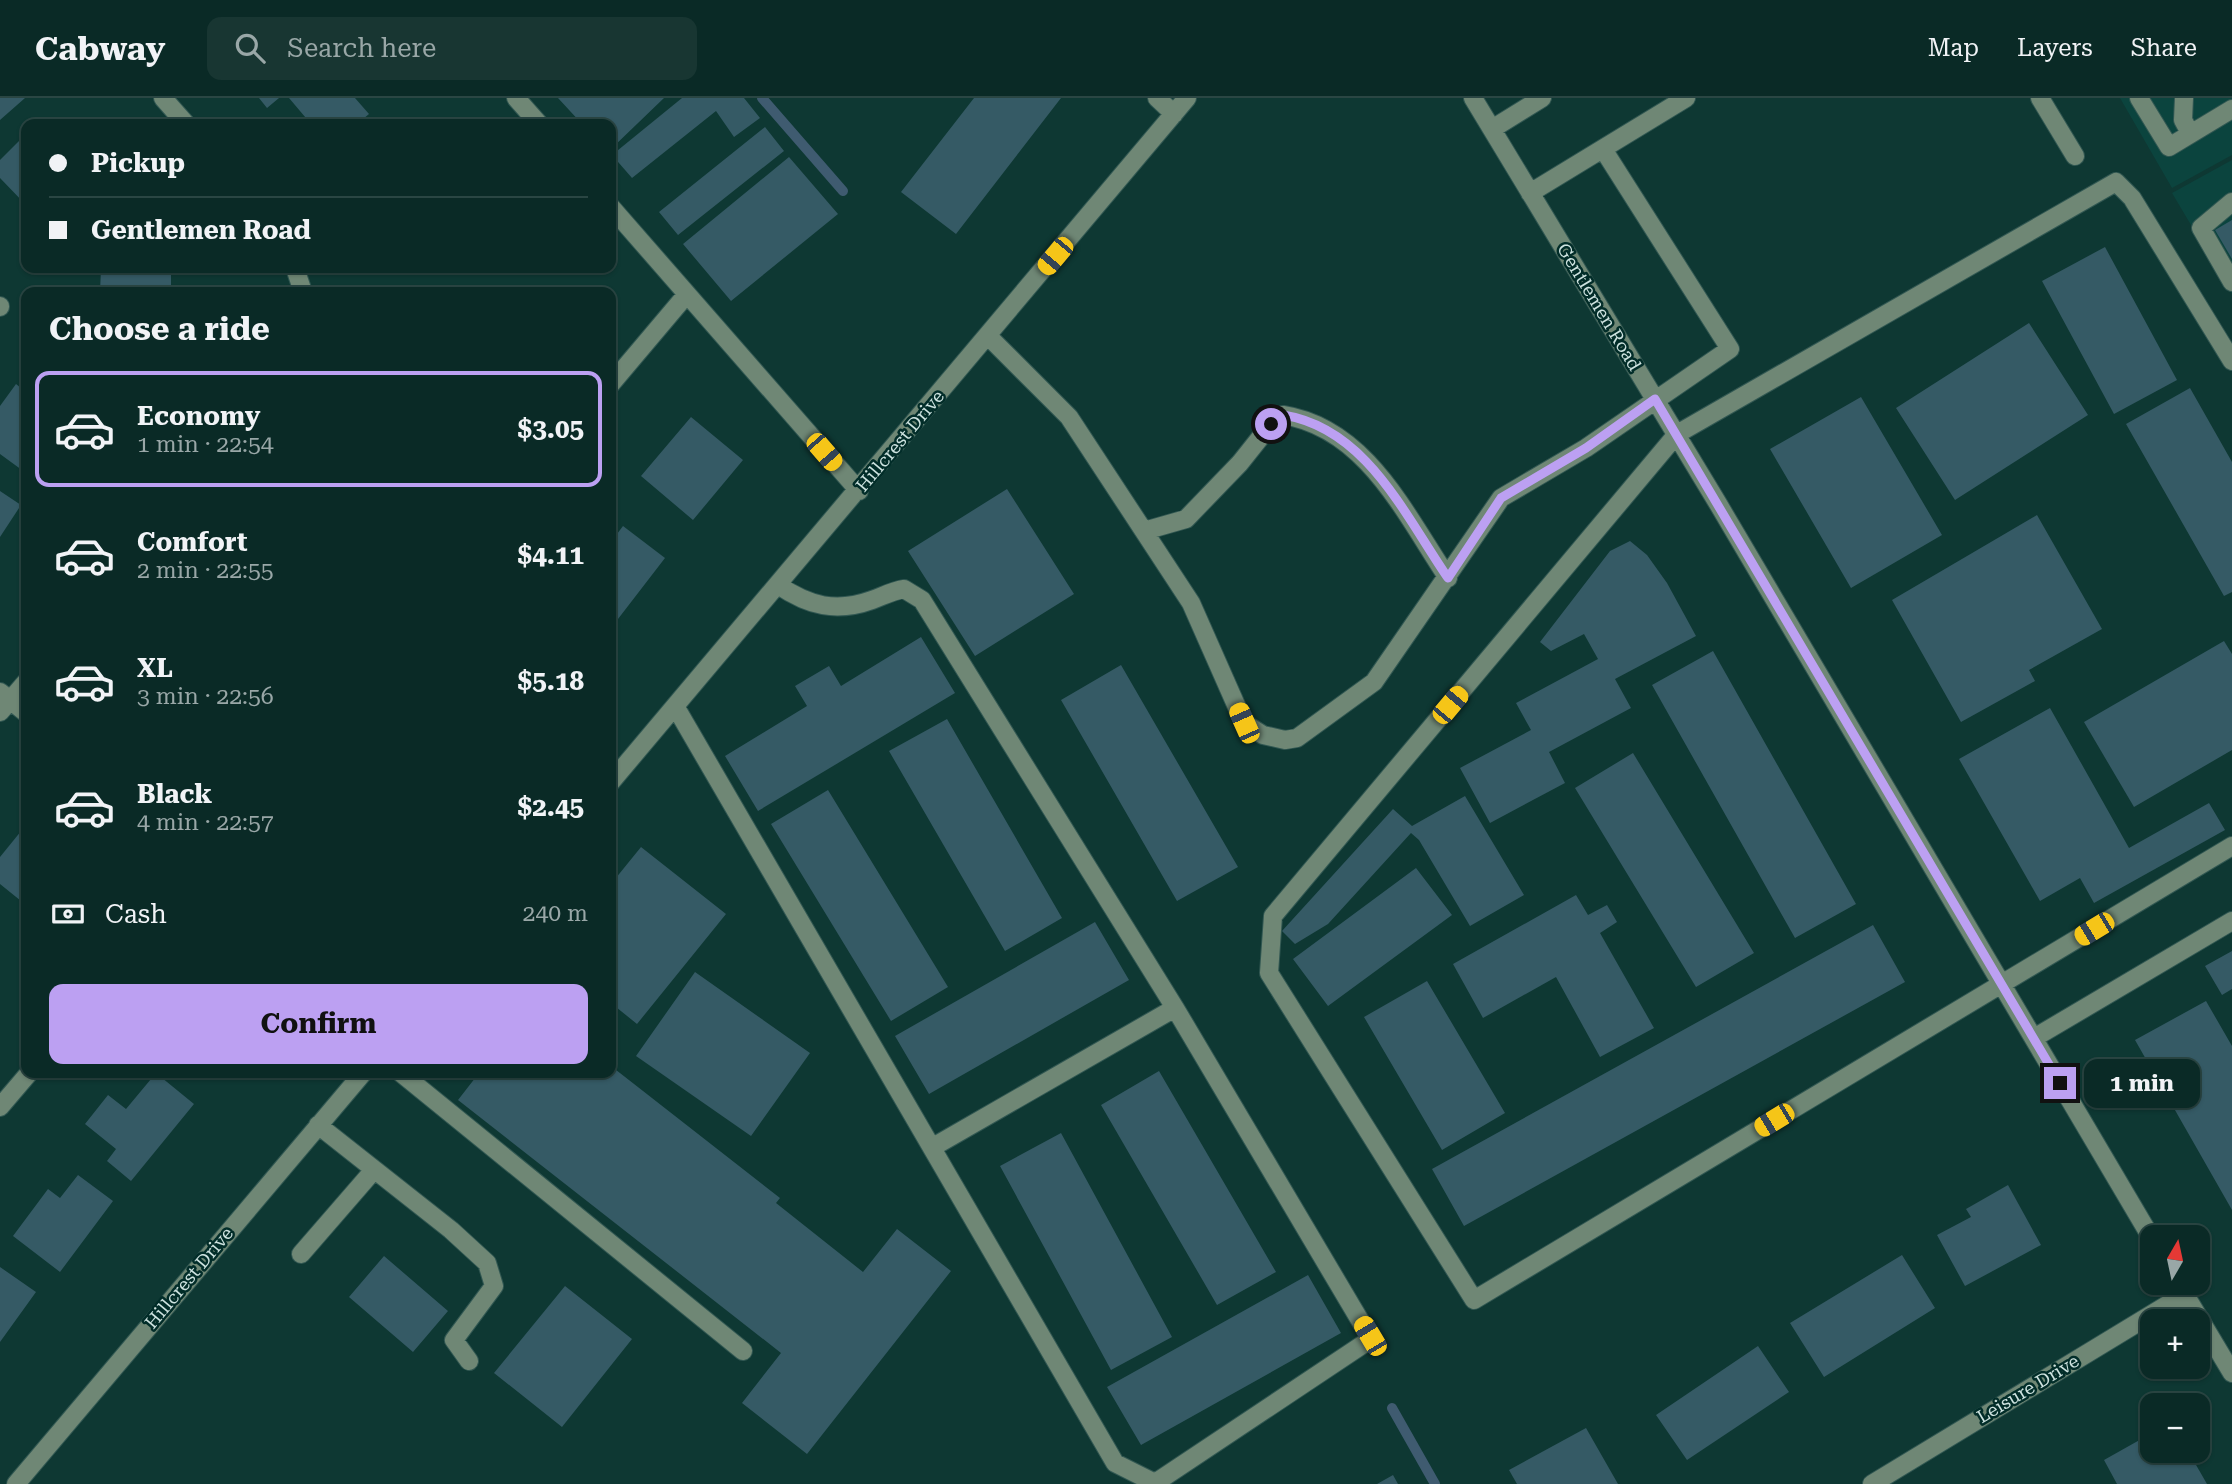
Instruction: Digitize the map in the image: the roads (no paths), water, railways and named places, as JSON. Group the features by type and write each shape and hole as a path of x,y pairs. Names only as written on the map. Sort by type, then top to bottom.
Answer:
{"street":[{"path":"163,98 182,119"},
{"path":"516,98 535,119"},
{"path":"1157,98 1174,114"},
{"name":"Hillcrest Drive","path":"616,776 859,491 1187,98"},
{"name":"Gentlemen Road","path":"1473,98 1677,434 2144,1225"},
{"path":"1492,129 1542,98"},
{"path":"1530,193 1686,98"},
{"path":"2040,98 2075,156"},
{"path":"2138,98 2169,147 2232,109"},
{"path":"2183,98 2183,120 2190,133"},
{"path":"988,336 1069,417 1191,603 1244,723 1263,735 1285,740 1297,738 1374,682 1501,498 1586,448 1730,349 1603,149"},
{"path":"2232,361 2132,198 2116,182 1677,434 1273,916 1269,973 1474,1300 2232,846"},
{"path":"2232,202 2201,228 2232,282"},
{"path":"616,213 859,491"},
{"path":"616,378 687,294"},
{"path":"1144,531 1186,519 1240,463 1271,424 1283,415 1293,416 1316,423 1342,439 1369,461 1448,578"},
{"path":"675,706 1115,1464 1155,1483 1371,1339 1175,1008 922,600 904,589 850,607 826,608 794,596 778,585"},
{"path":"21,686 3,701 21,710"},
{"path":"2034,1038 2232,920"},
{"path":"933,1147 1175,1008"},
{"path":"0,1107 25,1078"},
{"name":"Hillcrest Drive","path":"16,1484 358,1078"},
{"path":"407,1078 743,1351"},
{"path":"318,1125 451,1230 487,1263 494,1286 454,1340 469,1361"},
{"path":"301,1254 373,1171"},
{"name":"Leisure Drive","path":"1872,1484 2170,1295"},
{"path":"2185,1295 2232,1373"}],"waterway":[{"path":"762,98 843,191"},
{"path":"1392,1408 1435,1484"}]}
